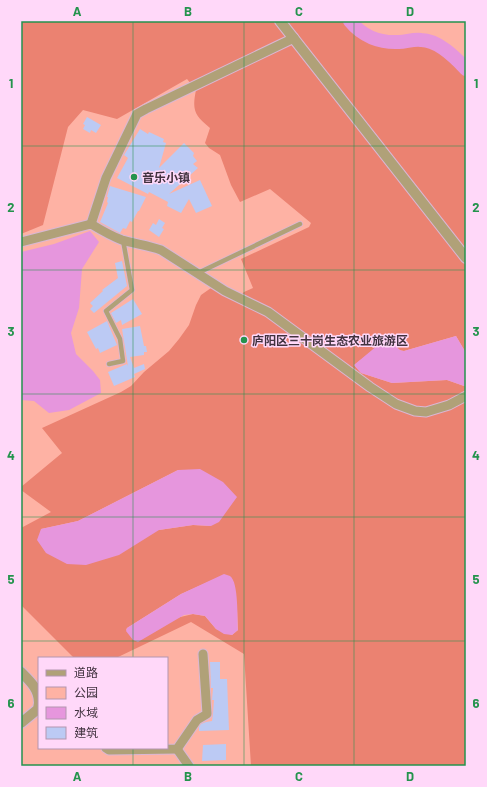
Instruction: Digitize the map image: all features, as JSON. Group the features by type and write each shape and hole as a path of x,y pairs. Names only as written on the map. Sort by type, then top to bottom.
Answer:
{"street":[{"path":"280,21 466,258"},
{"path":"91,224 106,178 137,114 294,38"},
{"path":"21,242 91,224 106,233 123,240 150,245 161,250 225,291 268,312 370,387 396,404 416,411 426,412 449,405 466,396"},
{"path":"177,749 197,720 207,714 203,654"},
{"path":"21,672 38,695"},
{"path":"21,723 38,707"},
{"path":"108,749 177,749"},
{"path":"177,749 189,766"}],"lane":[{"path":"198,273 300,224"},
{"path":"109,364 123,361 120,339 106,311 132,290 123,240"}],"green space":[{"name":"庐阳区三十岗生态农业旅游区","path":"21,21 466,21 466,766 21,766"}],"shaded area":[{"name":"庐阳区三十岗生态农业旅游区","path":"21,21 350,21 360,31 378,40 402,42 418,40 434,43 446,50 466,69 466,353 456,336 401,351 397,348 392,336 354,365 361,373 392,383 447,380 464,386 466,385 466,766 251,766 244,654 191,622 118,657 73,657 21,605 21,528 51,512 21,490 21,487 62,453 42,428 131,386 144,372 169,351 179,339 189,325 201,295 211,288 235,301 244,292 253,288 241,259 309,227 311,223 270,189 240,202 231,185 220,155 209,148 205,143 210,128 197,116 194,107 196,90 187,79 117,119 83,110 68,127 43,225 21,234","holes":["178,470 211,526 193,525 159,530 41,529 78,521","224,575 237,609 238,630 232,635 216,629 205,616 193,614 126,630 181,594"]}],"water":[{"path":"90,231 99,242 82,269 79,308 71,333 76,354 100,380 101,393 69,410 49,413 34,401 21,400 21,252 54,244"},
{"path":"392,336 397,348 404,351 456,336 466,353 466,385 464,386 447,380 392,383 361,373 354,365 384,340"},
{"path":"200,469 223,482 237,497 219,522 211,526 193,525 159,530 119,555 86,565 67,564 46,553 37,540 41,529 78,521 178,470"},
{"path":"224,574 230,576 233,580 236,593 238,630 232,635 224,634 216,629 205,616 193,614 184,615 138,642 133,640 126,631 127,628 181,594"}],"building":[{"path":"87,117 101,125 96,133 91,130 90,133 83,129 85,125 83,124"},
{"path":"140,129 148,134 149,132 164,139 163,142 166,143 159,168 184,143 194,153 193,156 197,161 193,164 198,168 169,194 200,180 212,206 196,213 189,199 181,213 167,206 168,202 149,192 148,194 117,178 128,158 124,155"},
{"path":"110,186 146,197 132,222 130,221 126,229 123,228 120,233 100,222 108,203 107,197"},
{"path":"159,219 165,223 162,228 164,229 159,237 149,230 153,223 156,225"},
{"path":"122,261 127,286 94,313 90,309 93,306 90,303 103,291 102,290 118,278 115,263"},
{"path":"133,299 142,314 122,325 121,320 116,323 111,313"},
{"path":"107,321 117,345 100,353 98,348 96,349 87,332"},
{"path":"140,326 144,346 146,346 147,352 144,352 144,355 130,357 134,368 144,364 145,369 134,374 135,377 114,386 108,372 127,364 128,366 122,329"},
{"path":"210,662 220,662 220,679 227,679 229,730 199,731 201,724 212,721 214,700 212,700 213,688 211,688"},
{"path":"226,744 226,760 202,761 203,745"}],"waterway":[{"path":"350,21 360,31 378,40 392,42 418,40 434,43 446,50 466,69"}],"place":[{"name":"音乐小镇","path":"134,177"},
{"name":"庐阳区三十岗生态农业旅游区","path":"244,340"}]}
